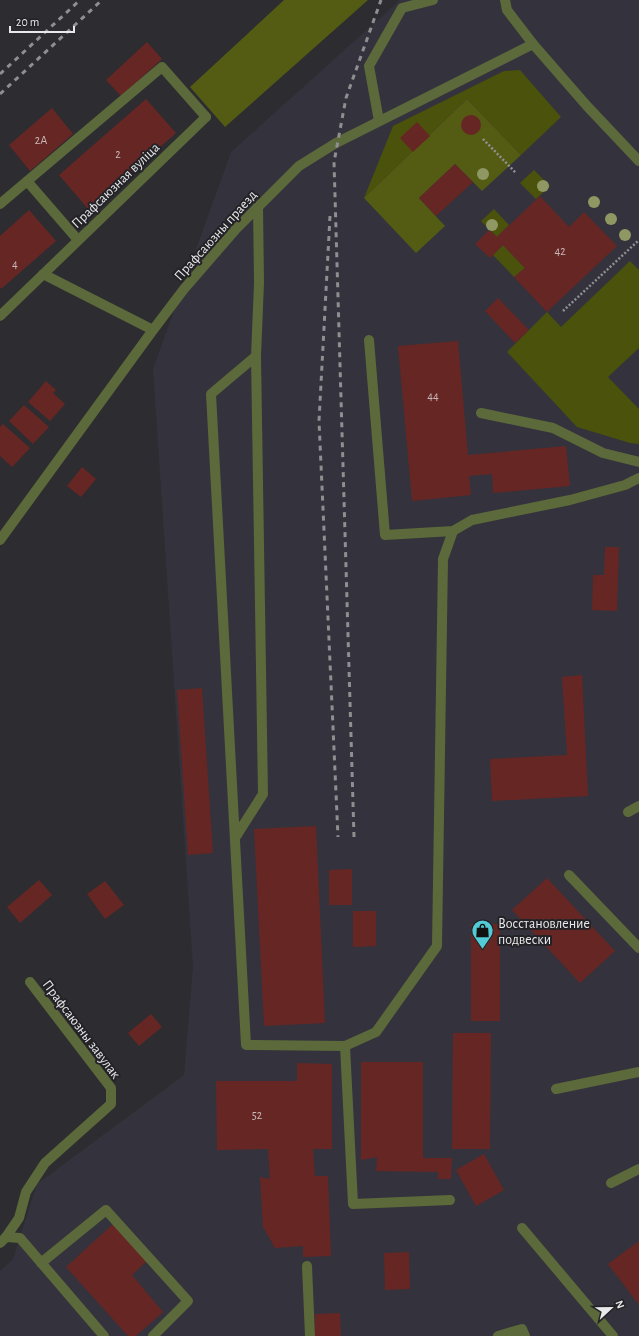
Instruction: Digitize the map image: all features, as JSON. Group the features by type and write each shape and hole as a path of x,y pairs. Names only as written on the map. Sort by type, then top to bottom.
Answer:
{"street":[{"path":"379,122 369,66 402,8 433,0"},
{"path":"505,0 507,10 533,44 587,106 639,161"},
{"name":"Прафсаюзны праезд","path":"0,540 153,330 200,271 236,229 299,166 336,143 533,44"},
{"name":"Прафсаюзная вуліца","path":"0,316 206,117 162,67 27,181"},
{"path":"0,204 27,181 78,240"},
{"path":"235,838 263,794 256,356 259,283 258,206"},
{"path":"43,274 153,330"},
{"path":"369,340 385,534 453,531 472,520 570,500 625,485 639,478"},
{"path":"256,356 211,394 246,1045 345,1046 376,1032 437,946 444,559 453,531"},
{"path":"481,413 553,428 603,453 639,462"},
{"path":"628,812 639,806"},
{"path":"569,875 639,948"},
{"name":"Прафсаюзны завулак","path":"3,1240 18,1218 26,1192 45,1163 111,1104 111,1088 30,982"},
{"path":"345,1046 353,1204 450,1200"},
{"path":"556,1089 639,1072"},
{"path":"610,1183 639,1169"},
{"path":"41,1262 106,1210 188,1301 153,1336"},
{"path":"522,1228 612,1336"},
{"path":"3,1240 20,1238 104,1336"},
{"path":"307,1266 310,1336"},
{"path":"498,1336 522,1329 525,1336"}],"path":[{"path":"483,139 516,173"},
{"path":"563,311 639,240"}],"shaded area":[{"path":"400,0 639,0 639,1336 0,1336 0,1271 13,1259 37,1184 184,1075 193,967 153,369 231,152"}],"green space":[{"path":"284,0 368,0 225,127 190,87"},
{"path":"520,70 561,117 521,155 467,99 364,198 393,126 504,71"},
{"path":"467,99 521,155 482,191 455,164 419,198 445,226 416,253 364,198"},
{"path":"534,170 550,186 536,199 520,183"},
{"path":"494,209 509,225 497,237 481,221"},
{"path":"503,245 525,268 514,277 493,255"},
{"path":"630,261 639,270 639,348 608,377 639,409 639,444 630,443 577,427 507,352 547,312 561,327"}],"building":[{"path":"147,42 162,59 121,96 106,80"},
{"path":"146,99 176,133 89,210 59,175"},
{"path":"52,108 73,134 30,171 9,145"},
{"path":"471,115 478,118 481,125 478,132 471,135 464,132 461,125 464,118"},
{"path":"417,122 430,136 413,152 400,138"},
{"path":"455,164 473,182 436,216 419,198"},
{"path":"540,196 569,227 584,212 617,246 547,312 514,277 525,268 503,245 490,258 475,244 489,230 497,237"},
{"path":"29,210 56,241 1,289 0,236"},
{"path":"498,298 529,330 515,343 485,311"},
{"path":"458,341 468,455 566,446 570,486 493,493 492,474 469,476 471,495 412,501 398,346"},
{"path":"46,381 56,390 53,393 65,404 50,421 28,402"},
{"path":"24,405 49,427 33,444 9,421"},
{"path":"3,424 30,448 12,467 0,456 0,427"},
{"path":"82,467 96,479 81,497 67,486"},
{"path":"605,547 619,547 617,611 592,610 593,575 604,575"},
{"path":"582,675 588,796 492,801 490,759 567,755 562,677"},
{"path":"202,688 213,853 188,855 177,690"},
{"path":"316,826 325,1023 264,1026 254,829"},
{"path":"352,869 352,905 329,905 329,870"},
{"path":"547,878 615,951 580,983 512,910"},
{"path":"39,880 52,895 20,923 7,907"},
{"path":"105,881 124,905 105,919 87,894"},
{"path":"353,911 376,911 376,946 353,947"},
{"path":"471,924 500,924 500,1021 471,1021"},
{"path":"151,1014 162,1027 139,1046 128,1033"},
{"path":"453,1033 491,1033 490,1149 452,1149"},
{"path":"361,1062 423,1062 423,1158 452,1158 451,1179 438,1179 438,1172 376,1171 377,1157 361,1160"},
{"path":"297,1063 332,1064 332,1149 313,1149 315,1176 328,1176 331,1256 303,1257 303,1246 275,1248 263,1227 260,1177 270,1179 268,1149 217,1150 216,1081 297,1081"},
{"path":"484,1154 504,1190 476,1206 456,1170"},
{"path":"114,1223 147,1261 132,1275 163,1312 136,1336 128,1336 66,1267"},
{"path":"639,1241 639,1305 608,1264"},
{"path":"409,1252 410,1289 385,1290 384,1253"},
{"path":"340,1313 341,1336 315,1336 315,1314"}],"railway":[{"path":"0,74 80,0"},
{"path":"0,94 102,0"},
{"path":"354,837 334,162 346,98 381,0"},
{"path":"330,216 319,421 338,837"}],"place":[{"name":"Восстановление подвески","path":"482,950"}]}
